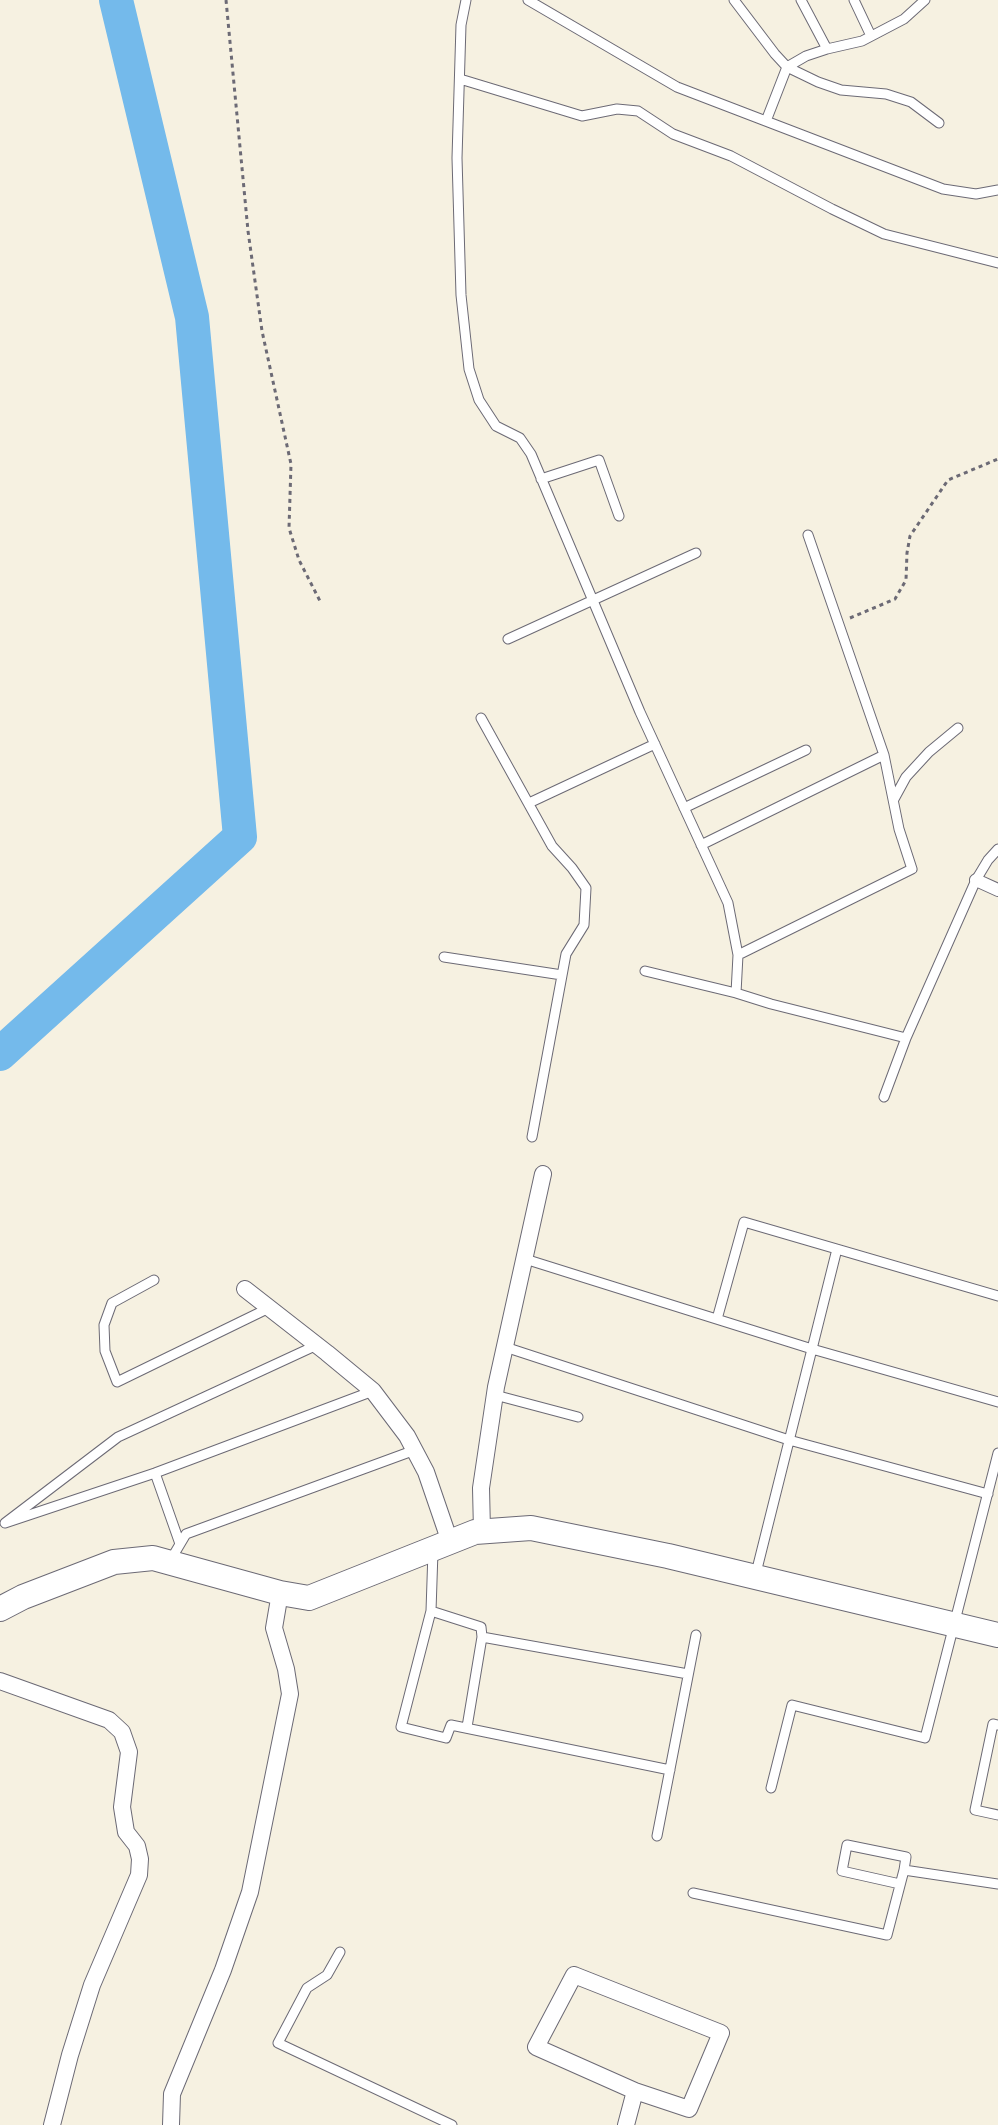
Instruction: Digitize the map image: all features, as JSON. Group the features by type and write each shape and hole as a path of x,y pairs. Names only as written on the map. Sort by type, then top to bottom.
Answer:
{"main road":[{"path":"0,1609 22,1597 114,1562 153,1558 175,1553 280,1593 309,1598 475,1532 531,1528 668,1556 998,1635"}],"street":[{"path":"976,880 998,890"},
{"path":"482,1532 481,1488 495,1395 543,1174"},
{"path":"245,1290 373,1391 407,1436 426,1472 442,1545"},
{"path":"171,2125 172,2094 220,1978 250,1892 290,1694 286,1669 274,1628 280,1593"},
{"path":"0,1681 109,1720 122,1732 129,1752 122,1807 126,1832 137,1846 140,1859 138,1876 92,1985 70,2055 52,2125"},
{"path":"574,1975 721,2033 689,2109 635,2091 536,2047 574,1975"},
{"path":"626,2125 635,2091"}],"lane":[{"path":"466,0 462,25 457,158 461,295 469,370 479,400 496,426 520,438 531,454 655,744 728,903 738,955 736,993"},
{"path":"528,0 677,87 943,189 976,194 998,190"},
{"path":"734,0 774,54 787,67 818,82 841,90 886,94 911,102 939,123"},
{"path":"801,0 827,48"},
{"path":"854,0 871,36"},
{"path":"766,121 787,67 806,56 827,48 862,41 904,18 925,0"},
{"path":"460,79 582,116 617,109 638,111 673,134 732,156 884,234 998,263"},
{"path":"541,479 599,460 619,516"},
{"path":"738,955 912,868 899,829 884,755 808,535"},
{"path":"508,639 696,554"},
{"path":"481,718 552,846 572,868 586,888 584,925 566,954 532,1137"},
{"path":"894,799 912,771 929,752 958,728"},
{"path":"529,803 655,744"},
{"path":"684,808 806,750"},
{"path":"701,845 884,755"},
{"path":"884,1097 906,1038 976,880 998,849"},
{"path":"444,957 562,975"},
{"path":"645,971 906,1038"},
{"path":"717,1319 744,1222 998,1296"},
{"path":"755,1577 837,1249"},
{"path":"524,1258 812,1349 998,1402"},
{"path":"154,1280 112,1303 104,1326 105,1351 117,1382 270,1308"},
{"path":"317,1345 118,1437 5,1523 155,1473 373,1391"},
{"path":"505,1348 789,1440 988,1494"},
{"path":"495,1395 578,1417"},
{"path":"175,1553 186,1534 414,1450"},
{"path":"771,1788 792,1705 925,1738 998,1453"},
{"path":"155,1473 175,1553"},
{"path":"442,1545 431,1611 401,1727 446,1738 451,1725 467,1727 670,1770"},
{"path":"431,1611 481,1628 482,1637 467,1727"},
{"path":"657,1836 696,1635"},
{"path":"482,1637 688,1674"},
{"path":"998,1725 993,1724 975,1810 998,1815"},
{"path":"693,1892 887,1935 904,1870 906,1857 848,1845 842,1870 900,1884"},
{"path":"904,1870 998,1884"},
{"path":"340,1952 326,1975 307,1988 278,2043 452,2125"}],"path":[{"path":"226,0 248,231 262,331 290,464 289,528 299,560 320,601"},
{"path":"838,624 895,599 906,580 910,536 948,480 998,459"}],"waterway":[{"path":"0,1054 240,837 192,317 116,0"}]}
